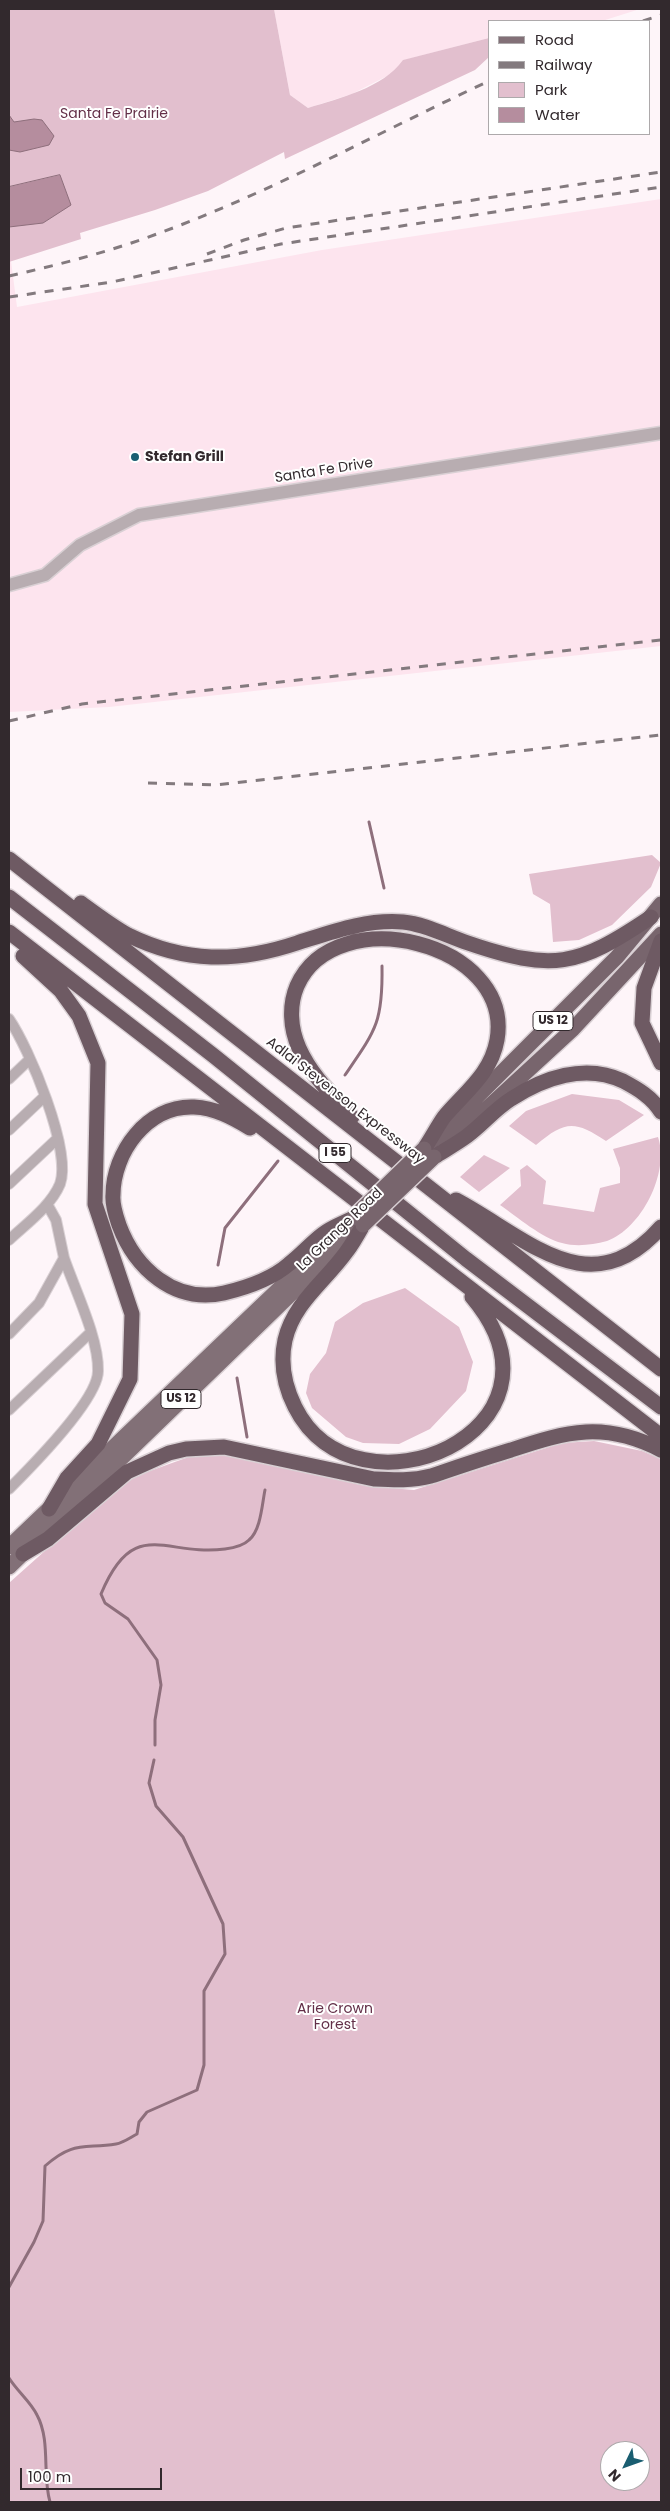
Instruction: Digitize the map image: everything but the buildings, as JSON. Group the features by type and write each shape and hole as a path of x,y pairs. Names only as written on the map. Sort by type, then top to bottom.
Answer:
{"highway":[{"path":"9,855 127,934 159,948 187,955 242,958 275,951 348,926 376,922 405,922 524,960 565,961 602,948 651,918"},
{"name":"Adlai Stevenson Expressway","path":"9,859 661,1369"},
{"name":"I 55","path":"9,897 214,1056 466,1258 661,1407"},
{"name":"US 12","path":"456,1127 617,957 661,904"},
{"path":"9,932 661,1436"},
{"name":"US 12","path":"456,1127 573,1028 661,934"},
{"path":"380,1148 313,1072 298,1046 291,1006 300,980 314,961 336,947 367,940 389,939 414,942 445,952 459,960 484,986 495,1013 497,1039 491,1061 474,1087 456,1127 429,1153"},
{"path":"661,941 644,988 642,1023 661,1063"},
{"path":"9,944 61,991 79,1016 98,1063 95,1204 132,1314 130,1379 98,1444 67,1478 48,1510"},
{"path":"429,1153 456,1127 549,1079 570,1074 592,1073 615,1077 638,1088 656,1104 661,1112"},
{"path":"327,1176 230,1115 203,1108 185,1108 160,1115 130,1140 117,1168 112,1197 126,1241 138,1260 164,1284 199,1294 222,1294 257,1283 336,1242 358,1222"},
{"name":"La Grange Road","path":"358,1222 429,1153"},
{"path":"436,1193 475,1210 522,1241 556,1259 581,1265 610,1261 630,1255 649,1242 661,1227"},
{"path":"358,1222 336,1242 294,1315 284,1342 283,1358 286,1381 296,1409 314,1433 350,1454 380,1461 399,1462 421,1459 453,1446 472,1432 486,1416 502,1382 502,1354 490,1321 472,1297 429,1256"},
{"path":"23,1554 48,1539 127,1472 169,1453 186,1449 224,1448 365,1477 394,1480 414,1480 431,1476 534,1441 577,1432 618,1434 640,1440 661,1450"}],"main road":[{"name":"La Grange Road","path":"9,1547 336,1242"},
{"name":"La Grange Road","path":"9,1567 336,1242"}],"street":[{"name":"Santa Fe Drive","path":"9,585 45,575 80,545 139,515 661,434"},
{"path":"9,1240 47,1204 57,1188 62,1173 63,1161 45,1096 22,1040 10,1022"},
{"path":"9,1079 30,1059"},
{"path":"9,1130 45,1096"},
{"path":"9,1184 58,1138"},
{"path":"9,1489 62,1433 92,1390 98,1374 91,1332 64,1258 56,1220 47,1204"},
{"path":"9,1334 39,1303 64,1258"},
{"path":"9,1410 91,1332"}],"shaded area":[{"path":"274,9 640,9 605,20 488,20 488,38 404,60 395,72 352,94 308,108 290,95"},
{"path":"661,199 661,646 109,707 9,712 9,262 11,261 17,307 322,250"}],"green space":[{"name":"Santa Fe Prairie","path":"9,9 274,9 290,95 308,108 347,96 373,85 394,70 403,60 488,38 488,58 475,70 285,159 284,152 208,191 155,210 80,233 81,239 9,262"},
{"path":"652,855 661,863 651,887 612,925 579,940 553,942 550,904 533,894 529,874"},
{"path":"572,1094 619,1100 644,1115 606,1141 586,1129 570,1126 555,1131 536,1145 509,1126 526,1111"},
{"path":"658,1137 661,1151 660,1167 650,1198 631,1225 619,1235 607,1241 578,1245 554,1240 530,1227 500,1205 521,1186 520,1170 527,1165 546,1181 543,1204 594,1212 600,1188 620,1183 620,1168 613,1149"},
{"path":"484,1155 510,1168 479,1192 460,1177"},
{"path":"405,1288 459,1327 473,1362 466,1391 430,1429 399,1444 363,1443 346,1437 312,1408 306,1393 310,1374 326,1353 335,1322 363,1303"},
{"name":"Arie Crown Forest","path":"594,1441 642,1451 661,1459 661,2502 9,2502 9,1583 84,1516 136,1476 197,1454 230,1456 366,1486 414,1490 562,1443"}],"water":[{"path":"9,115 14,122 34,119 42,120 54,136 49,145 20,152 9,150"},
{"path":"60,175 71,205 43,223 9,227 9,187"}],"waterway":[{"path":"369,822 384,888"},
{"path":"345,1075 371,1036 376,1025 381,1000 382,966"},
{"path":"218,1265 225,1228 278,1161"},
{"path":"237,1378 247,1437"},
{"path":"155,1745 155,1720 161,1685 157,1660 128,1619 105,1603 101,1594 113,1570 126,1555 139,1547 153,1545 204,1550 225,1549 247,1542 253,1536 259,1523 265,1490"},
{"path":"9,2287 34,2242 43,2221 45,2166 71,2149 119,2143 137,2134 139,2122 147,2112 197,2090 204,2065 204,1991 225,1954 223,1924 183,1837 156,1806 149,1783 154,1760"},
{"path":"9,2378 28,2401 41,2425 44,2436 50,2502"}],"railway":[{"path":"646,20 661,15"},
{"path":"9,276 108,251 185,223 316,165 488,81"},
{"path":"207,254 244,240 286,228 661,172"},
{"path":"9,297 112,282 281,244 661,187"},
{"path":"9,721 82,704 661,640"},
{"path":"148,783 216,785 661,735"}],"place":[{"name":"Stefan Grill","path":"135,457"}]}
